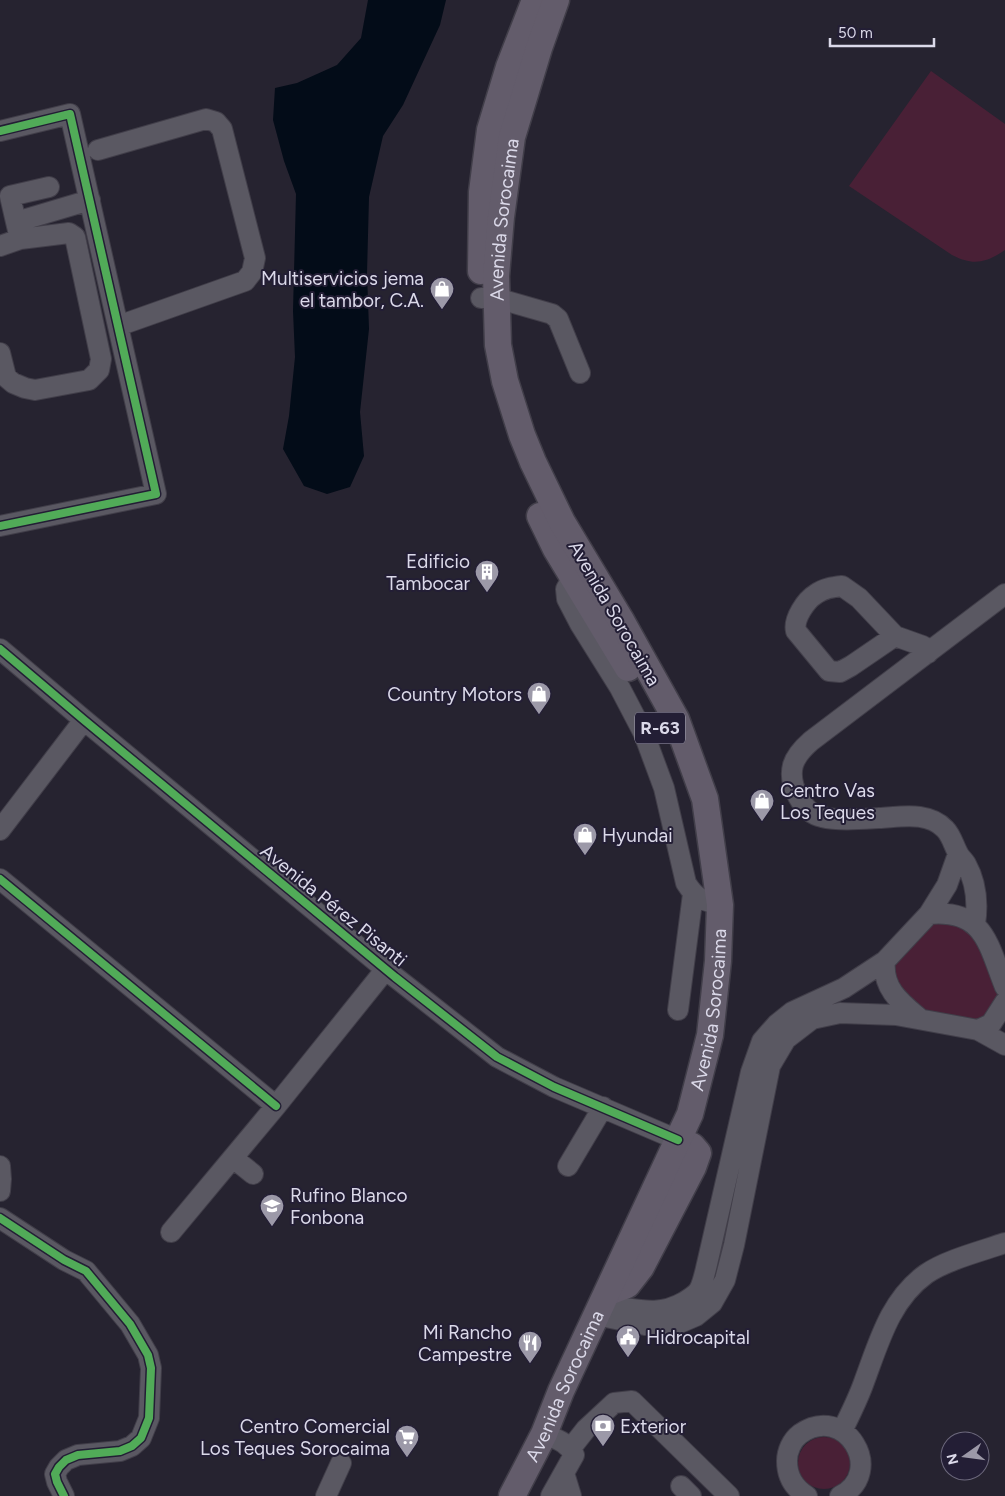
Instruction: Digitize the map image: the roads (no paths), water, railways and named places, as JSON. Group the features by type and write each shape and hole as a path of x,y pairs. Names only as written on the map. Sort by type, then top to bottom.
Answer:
{"main road":[{"name":"Avenida Sorocaima","path":"497,1496 671,1136 675,1109 689,1065 697,1023 705,946 705,799 676,719 622,622 562,522 515,437 493,389 482,192 490,130 509,67 535,0"},
{"name":"Avenida Sorocaima","path":"488,298 496,276 501,217 512,137 539,48 556,0"},
{"name":"Avenida Sorocaima","path":"515,437 540,516 556,549 645,698 677,767 700,858 706,900"},
{"path":"602,1304 626,1285 641,1267 693,1168 698,1153 692,1146 671,1136"},
{"name":"Avenida Sorocaima","path":"512,1496 544,1434 561,1391 602,1304"}],"street":[{"path":"0,131 70,114 156,494 0,526"},
{"path":"98,150 206,119 216,122 222,129 255,258 252,272 245,281 118,326"},
{"path":"18,230 5,197 49,187"},
{"path":"0,246 18,230 90,200"},
{"path":"0,352 6,377 25,388 35,390 89,380 99,370 101,359 75,237 69,233 18,230"},
{"path":"488,298 552,314 558,319 580,373"},
{"path":"895,636 840,672 829,671 796,631 796,617 814,594 830,587 842,586 859,598 895,636 923,646 928,653"},
{"path":"975,924 977,907 975,892 966,865 944,828 931,819 900,816 823,818 814,815 804,806 793,784 793,766 800,751 810,741 1005,594"},
{"name":"Avenida Pérez Pisanti","path":"0,649 386,969 497,1057 554,1087 671,1136"},
{"path":"0,830 84,720"},
{"path":"602,1304 649,1312 675,1307 699,1290 707,1264 751,1072 762,1041 777,1024 792,1012 844,988 886,960 930,914 947,885 958,854"},
{"path":"0,879 276,1106"},
{"path":"678,1010 706,900"},
{"path":"930,914 954,914 975,924 984,936 1005,987"},
{"path":"886,960 886,978 892,994 921,1019"},
{"path":"171,1232 276,1106 386,969"},
{"path":"978,1030 991,1024 1005,1002"},
{"path":"602,1304 645,1325 675,1325 696,1316 712,1303 725,1280 734,1245 770,1066 786,1039 812,1019 840,1013 896,1015 978,1030 1005,1046"},
{"path":"568,1166 603,1107"},
{"path":"233,1158 253,1174"},
{"path":"0,1166 0,1191"},
{"path":"0,1218 64,1260 86,1271 130,1324 148,1355 151,1368 149,1418 141,1438 132,1446 120,1451 78,1454 66,1460 59,1467 56,1474 57,1482 64,1496"},
{"path":"842,1431 864,1384 888,1319 906,1293 927,1273 960,1258 1005,1243"},
{"path":"571,1448 586,1428 614,1403 632,1401 728,1496"},
{"path":"807,1496 800,1492 792,1482 787,1471 787,1458 790,1447 797,1437 807,1430 818,1426 831,1426 842,1431 852,1439 858,1449 860,1461 859,1474 854,1485 840,1496"},
{"path":"544,1434 567,1444 574,1455 551,1496"},
{"path":"326,1496 341,1463"},
{"path":"564,1473 571,1496"}],"place":[{"name":"Multiservicios jema el tambor, C.A.","path":"442,310"},
{"name":"Edificio Tambocar","path":"487,593"},
{"name":"Country Motors","path":"539,715"},
{"name":"Centro Vas Los Teques","path":"762,822"},
{"name":"Hyundai","path":"585,856"},
{"name":"Rufino Blanco Fonbona","path":"272,1227"},
{"name":"Hidrocapital","path":"628,1358"},
{"name":"Mi Rancho Campestre","path":"530,1364"},
{"name":"Exterior","path":"603,1447"},
{"name":"Centro Comercial Los Teques Sorocaima","path":"407,1458"}]}
